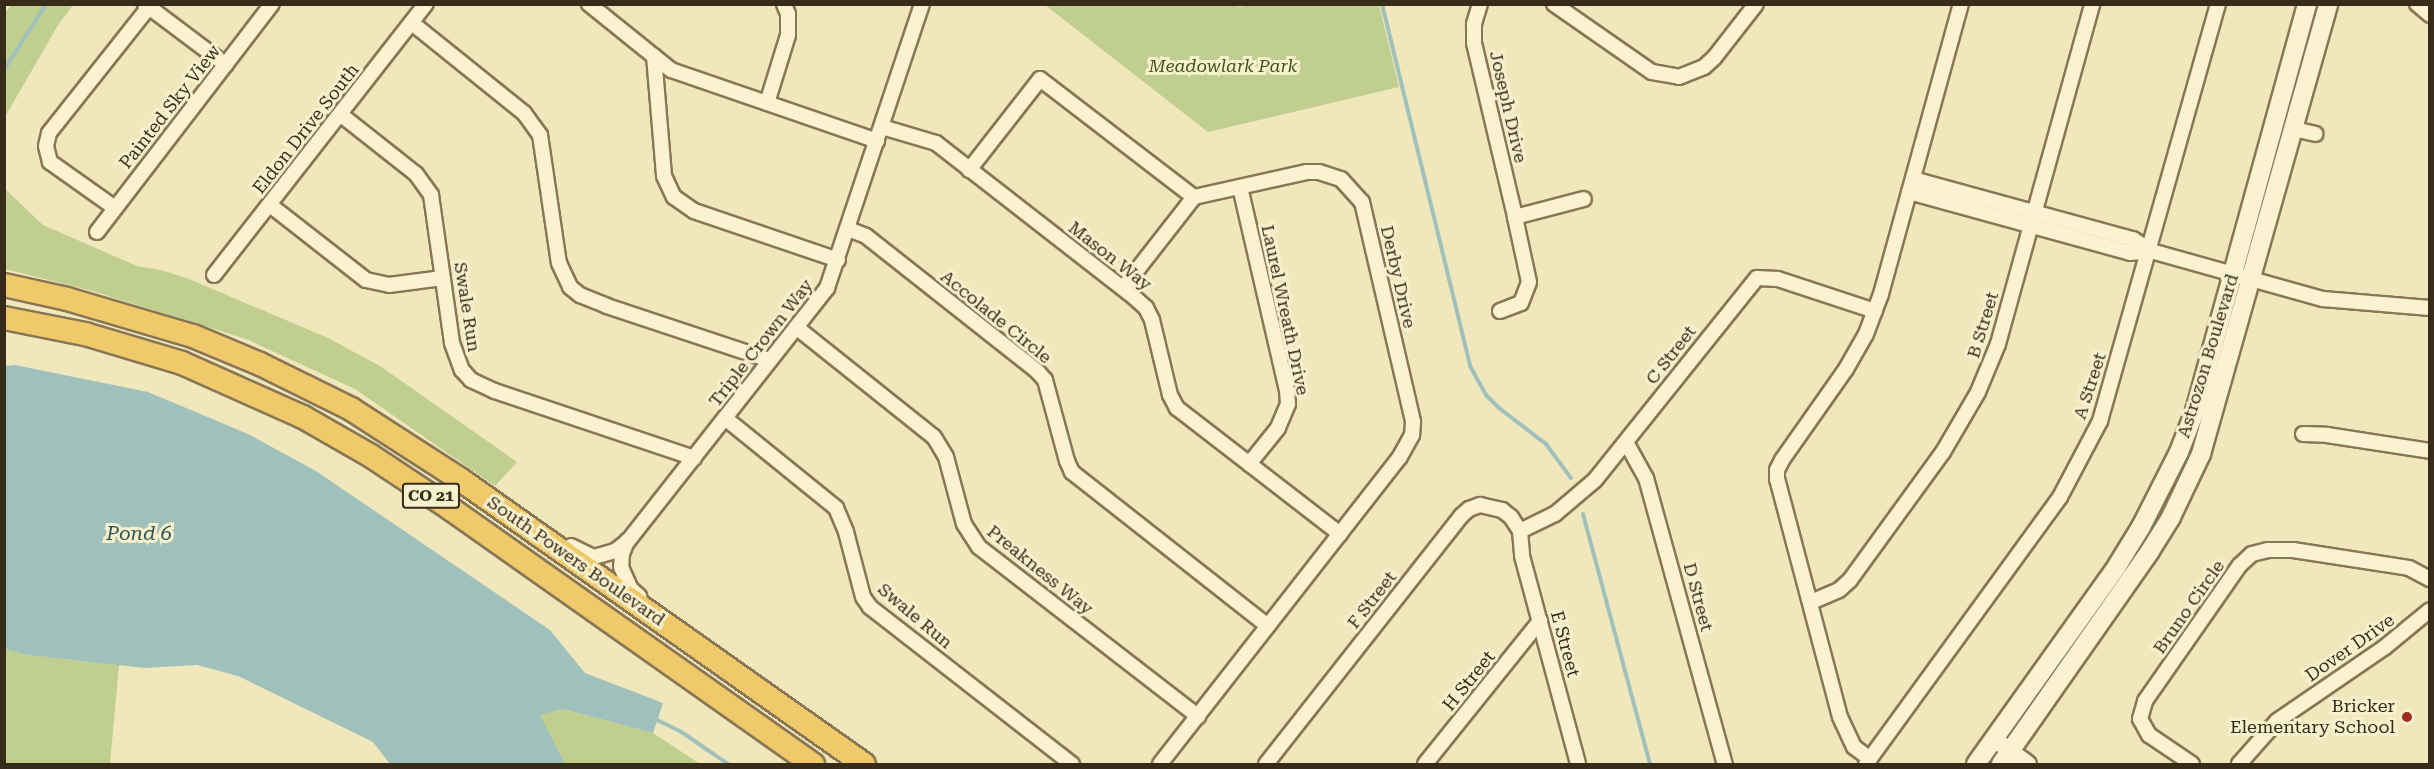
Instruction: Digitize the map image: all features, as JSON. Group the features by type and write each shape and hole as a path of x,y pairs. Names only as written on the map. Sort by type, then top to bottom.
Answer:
{"highway":[{"path":"4,276 65,291 162,326"},
{"name":"South Powers Boulevard","path":"4,285 67,299 162,326 221,347 351,409 475,490 864,765"},
{"name":"South Powers Boulevard","path":"4,318 85,334 143,350 215,375 332,433 451,510 813,765"},
{"path":"4,324 85,334"}],"main road":[{"name":"Astrozon Boulevard","path":"1976,765 2117,566 2164,484 2195,411 2307,4"},
{"name":"Astrozon Boulevard","path":"2005,758 2150,551 2171,517 2211,426 2328,4"}],"street":[{"name":"Painted Sky View","path":"97,232 272,4"},
{"name":"Eldon Drive South","path":"214,275 426,4"},
{"path":"589,4 671,70 877,141"},
{"path":"767,103 788,35 788,14 784,4"},
{"name":"Triple Crown Way","path":"719,662 630,589 621,567 622,554 628,541 827,288 922,4"},
{"name":"Joseph Drive","path":"1480,4 1474,24 1474,43 1529,282 1521,303 1500,311"},
{"path":"1554,4 1652,72 1679,77 1698,70 1714,58 1756,4"},
{"name":"A Street","path":"1961,4 1875,311 1857,353 1777,470 1777,479 1846,736 1868,762 2060,497 2100,421 2151,250 2218,4"},
{"name":"B Street","path":"1811,602 1839,590 1850,580 1960,425 1978,392 1998,344 2092,4"},
{"path":"2417,4 2430,15"},
{"path":"115,208 50,162 45,146 49,133 147,6 226,65"},
{"path":"412,23 524,113 533,124 543,146 559,263 570,287 580,295 608,306 769,360"},
{"path":"654,56 664,176 674,197 694,211 838,260"},
{"path":"969,170 1041,79 1194,196 1123,288"},
{"name":"Swale Run","path":"340,114 425,183 435,208 452,343 462,370 471,380 495,391 694,458"},
{"name":"Mason Way","path":"882,127 936,143 1146,308 1152,320 1170,395 1177,408 1340,534"},
{"path":"2294,129 2316,134"},
{"name":"Derby Drive","path":"1160,765 1408,446 1413,423 1362,202 1341,179 1319,172 1307,172 1194,196"},
{"path":"1913,178 2031,218"},
{"name":"Laurel Wreath Drive","path":"1240,188 1287,390 1288,404 1278,428 1249,464"},
{"path":"1909,192 2133,239 2151,250 2323,299 2430,308"},
{"path":"1515,217 1584,199"},
{"path":"270,205 366,280 389,285 444,278"},
{"name":"Accolade Circle","path":"848,229 866,236 1037,371 1045,380 1067,461 1072,471 1268,626"},
{"name":"C Street","path":"1520,531 1555,514 1595,480 1627,444 1669,386 1757,278 1778,279 1875,311"},
{"name":"Preakness Way","path":"796,327 934,436 946,457 964,525 979,548 1198,716"},
{"name":"Swale Run","path":"725,418 836,508 846,532 862,597 870,607 1072,765"},
{"path":"2303,434 2326,435 2430,451"},
{"name":"D Street","path":"1627,444 1646,478 1725,765"},
{"name":"Triple Crown Way","path":"475,490 584,554 604,555 628,541"},
{"name":"F Street","path":"1266,765 1469,509 1480,506 1502,510 1511,517 1520,531"},
{"name":"E Street","path":"1520,531 1522,556 1578,765"},
{"name":"Bruno Circle","path":"2192,765 2150,735 2135,718 2240,565 2252,554 2268,550 2293,550 2409,568 2430,579"},
{"name":"Dover Drive","path":"2240,765 2277,721 2385,647 2430,610"},
{"name":"H Street","path":"1425,765 1540,621"},
{"path":"1994,740 2005,758 2028,765"}],"green space":[{"name":"Meadowlark Park","path":"1230,4 1240,7 1254,4 1379,5 1399,87 1208,132 1045,5"},
{"path":"11,5 73,5 58,25 5,117 5,13"},
{"path":"5,189 43,225 137,266 161,270 189,279 328,338 380,366 517,462 495,486 355,389 246,339 92,291 5,269"},
{"path":"5,649 27,655 119,665 110,764 5,764"},
{"path":"563,709 653,733 700,764 565,764 539,715"}],"water":[{"name":"Pond 6","path":"15,365 148,392 248,434 316,471 550,630 585,673 663,703 653,733 563,709 540,715 565,764 390,764 373,742 238,676 197,665 145,668 27,655 5,649 4,366"}],"waterway":[{"path":"4,70 46,4"},
{"path":"1382,4 1470,366 1486,395 1499,408 1546,444 1571,478"},
{"path":"1583,514 1650,764"},
{"path":"655,719 680,731 728,764"}],"place":[{"name":"Bricker Elementary School","path":"2407,717"}]}
